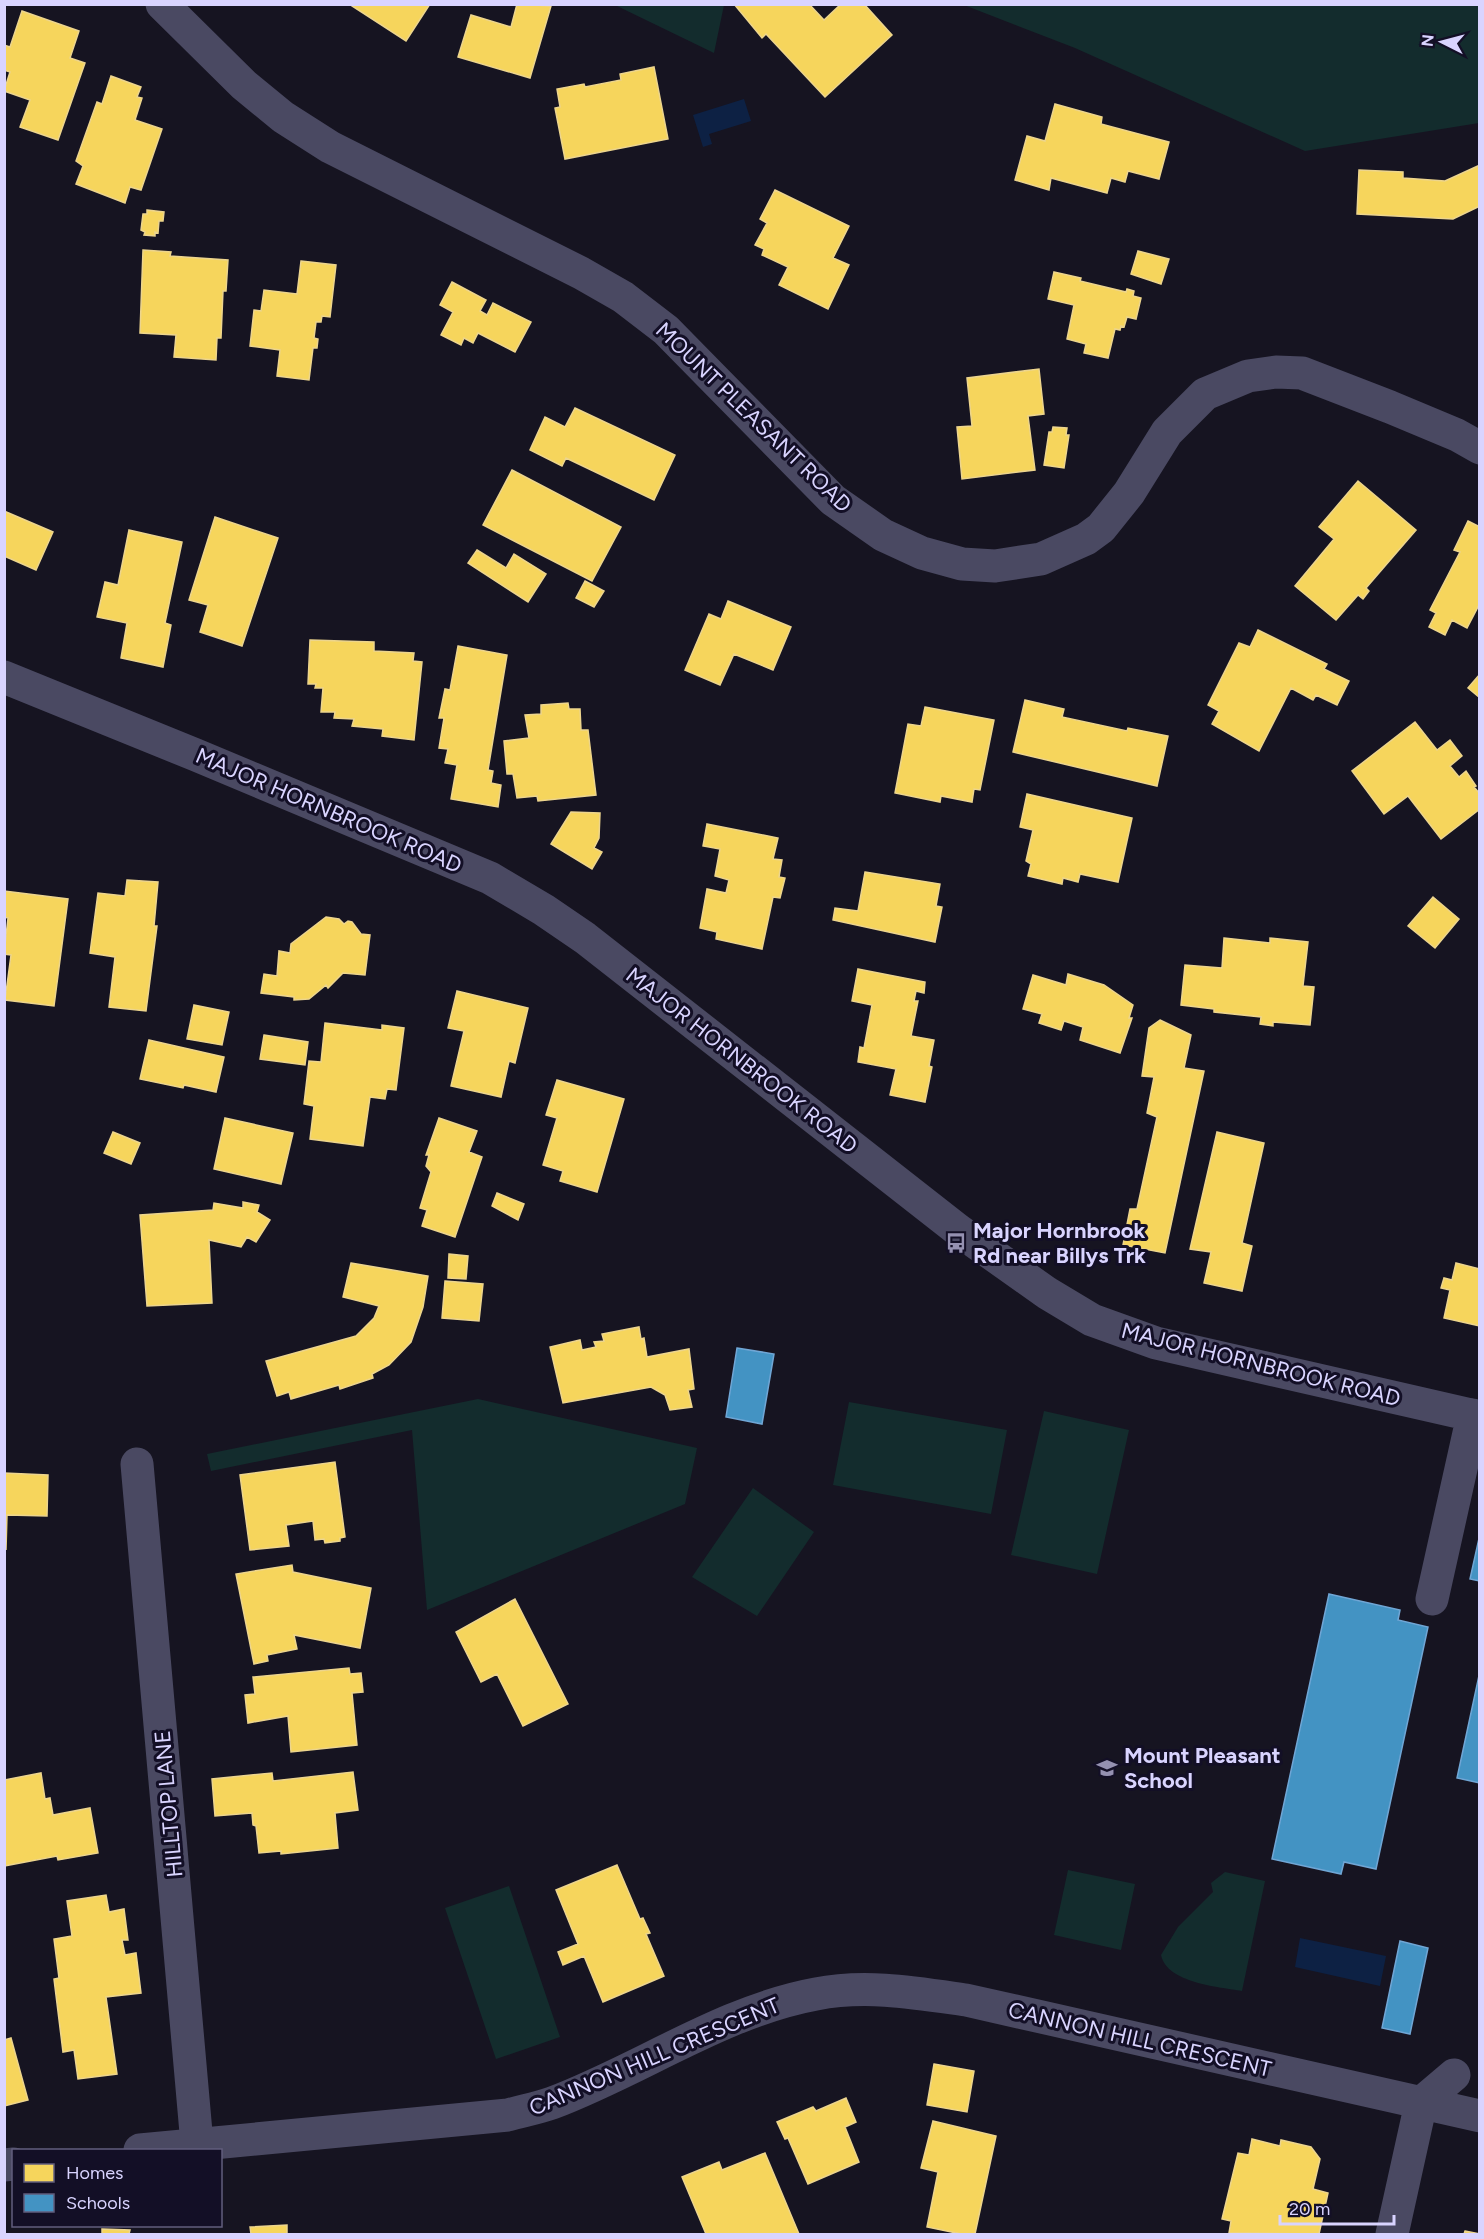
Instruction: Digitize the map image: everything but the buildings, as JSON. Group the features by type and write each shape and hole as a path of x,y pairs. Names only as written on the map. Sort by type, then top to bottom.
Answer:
{"street":[{"name":"MOUNT PLEASANT ROAD","path":"162,4 244,86 283,117 330,147 581,273 623,297 666,330 833,500 883,535 922,553 962,564 995,566 1041,560 1086,539 1101,528 1129,493 1167,432 1205,394 1248,376 1276,372 1302,373 1457,435 1479,448"},
{"name":"MAJOR HORNBROOK ROAD","path":"4,677 196,754 490,878 585,938 958,1230 1047,1293 1092,1320 1156,1343 1476,1416"},
{"path":"1432,1599 1476,1416"},
{"name":"HILLTOP LANE","path":"137,1464 197,2144"},
{"name":"CANNON HILL CRESCENT","path":"156,2149 508,2115 551,2103 763,2009 817,1993 857,1989 909,1992 966,2000 1479,2115"},
{"path":"1392,2235 1421,2103 1454,2075"}],"green space":[{"path":"615,5 724,5 714,53"},
{"path":"964,5 1479,5 1479,123 1305,151 1075,48"},
{"path":"478,1399 697,1448 685,1504 427,1610 412,1430 211,1471 207,1454"},
{"path":"849,1402 1007,1430 991,1514 833,1485"},
{"path":"1044,1411 1129,1430 1097,1574 1011,1555"},
{"path":"753,1488 814,1532 757,1616 692,1577"},
{"path":"1068,1870 1135,1884 1121,1950 1054,1935"},
{"path":"1225,1872 1265,1881 1242,1991 1183,1978 1165,1964 1161,1955 1178,1927 1213,1892 1211,1883"},
{"path":"509,1886 560,2037 496,2059 445,1908"}],"water":[{"path":"744,99 751,121 709,134 712,144 703,147 693,115"},
{"path":"1300,1938 1386,1956 1380,1986 1295,1967"}],"place":[{"name":"Major Hornbrook Rd near Billys Trk","path":"956,1243"},
{"name":"Mount Pleasant School","path":"1107,1768"}]}
